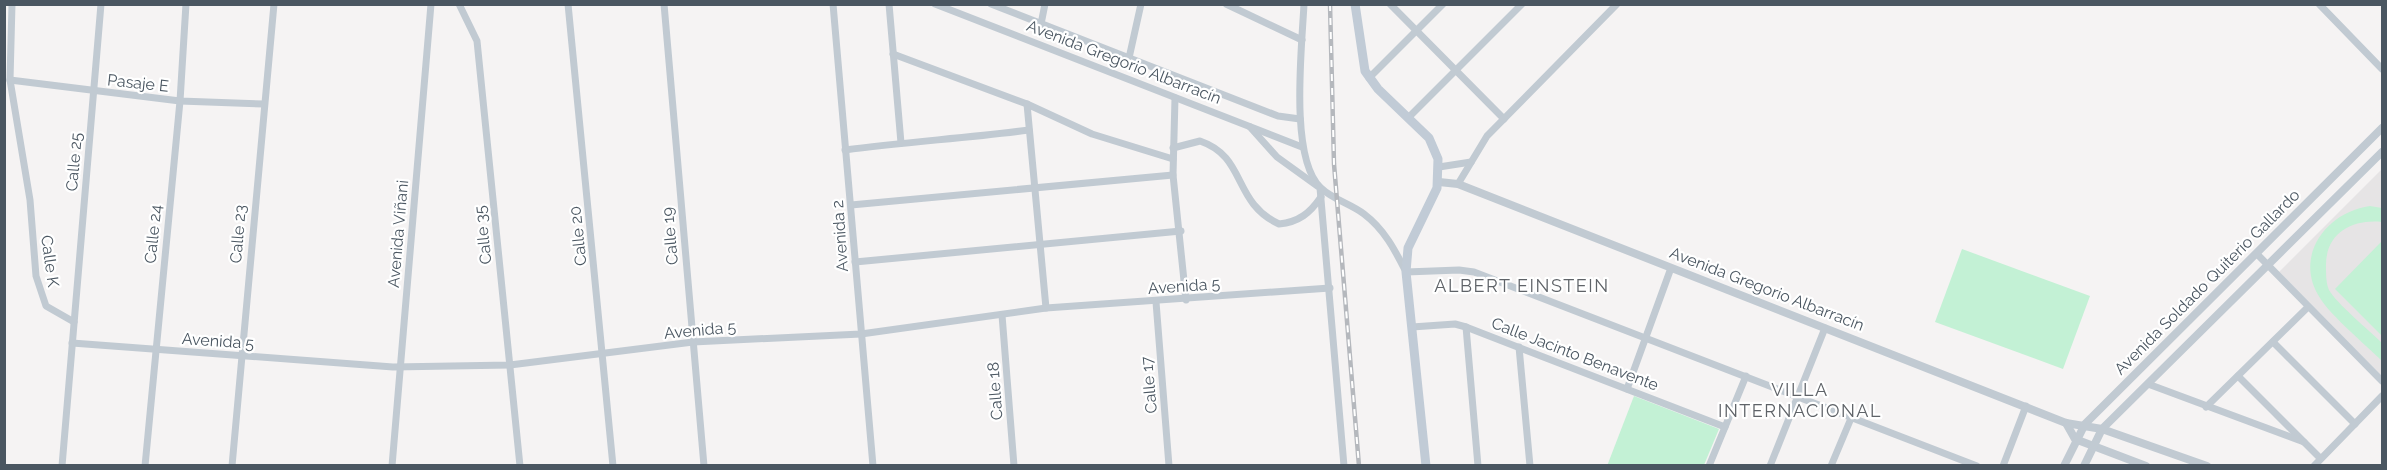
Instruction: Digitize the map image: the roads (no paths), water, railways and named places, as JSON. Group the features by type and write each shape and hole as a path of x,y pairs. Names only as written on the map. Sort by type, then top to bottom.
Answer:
{"main road":[{"path":"1355,4 1361,50 1369,78 1409,117 1433,145 1440,167 1439,182 1408,248 1406,272 1426,465"}],"street":[{"name":"Calle K","path":"12,4 10,80 30,200 40,294 46,306 74,321"},
{"name":"Calle 25","path":"74,321 101,4"},
{"name":"Calle 24","path":"145,465 180,101 186,4"},
{"name":"Calle 23","path":"232,465 240,357 274,4"},
{"name":"Avenida Viñani","path":"392,465 431,4"},
{"name":"Calle 35","path":"459,4 477,41 520,465"},
{"name":"Calle 20","path":"568,4 604,354 613,465"},
{"name":"Calle 19","path":"664,4 704,465"},
{"name":"Avenida 2","path":"833,4 873,465"},
{"path":"889,4 901,142"},
{"name":"Avenida Gregorio Albarracín","path":"935,4 1302,147"},
{"name":"Avenida Gregorio Albarracín","path":"991,4 1278,116 1300,119"},
{"path":"1041,24 1046,4"},
{"path":"1129,58 1141,4"},
{"path":"1226,4 1302,39"},
{"path":"1304,4 1300,119 1302,147 1320,188 1344,465"},
{"path":"1390,4 1504,119"},
{"path":"1369,78 1443,4"},
{"path":"1409,117 1522,4"},
{"path":"1458,184 1487,136 1617,4"},
{"path":"2319,4 2382,69"},
{"path":"893,54 1027,104 1092,134 1173,159"},
{"name":"Pasaje E","path":"10,80 180,101 264,104"},
{"path":"1175,98 1173,175 1181,231 1186,300"},
{"path":"1027,104 1046,308"},
{"path":"1249,127 1277,157 1320,188 1364,214 1379,227 1392,243 1406,272 1459,270 1474,272 1977,465"},
{"name":"Avenida Soldado Quiterio Gallardo","path":"2064,465 2075,439 2085,424 2382,128"},
{"path":"845,150 901,142 955,140 1029,130"},
{"path":"1173,148 1200,141 1221,151 1230,160 1248,200 1262,214 1279,224 1298,220 1307,214 1321,197"},
{"name":"Avenida Soldado Quiterio Gallardo","path":"2084,465 2102,429 2382,152"},
{"path":"1440,167 1471,162"},
{"path":"851,205 1173,175"},
{"name":"Avenida Gregorio Albarracín","path":"1439,182 1458,184 2066,423 2085,424 2102,429 2207,465"},
{"path":"855,262 1181,231"},
{"path":"2257,254 2382,381"},
{"path":"1628,389 1671,268"},
{"name":"Avenida 5","path":"72,343 155,351 400,367 510,365 693,342 861,334 1046,308 1186,300 1330,288"},
{"name":"Calle 17","path":"1156,302 1169,465"},
{"path":"2206,407 2308,307"},
{"name":"Calle 18","path":"1002,315 1014,465"},
{"path":"62,465 74,321"},
{"name":"Calle Jacinto Benavente","path":"1412,327 1455,324 1466,327 1725,427"},
{"path":"1466,327 1478,465"},
{"path":"1770,465 1826,328"},
{"path":"2273,342 2355,424"},
{"path":"1520,346 1530,465"},
{"path":"1709,465 1746,376"},
{"path":"2238,376 2320,458"},
{"path":"2148,384 2304,442"},
{"path":"2314,465 2382,396"},
{"path":"2003,465 2026,406"},
{"path":"1831,465 1852,416"},
{"path":"2066,423 2075,439 2146,465"}],"railway":[{"path":"1330,4 1334,164 1359,466"}],"district":[{"name":"ALBERT EINSTEIN","path":"1522,285"},
{"name":"VILLA INTERNACIONAL","path":"1800,399"}]}
